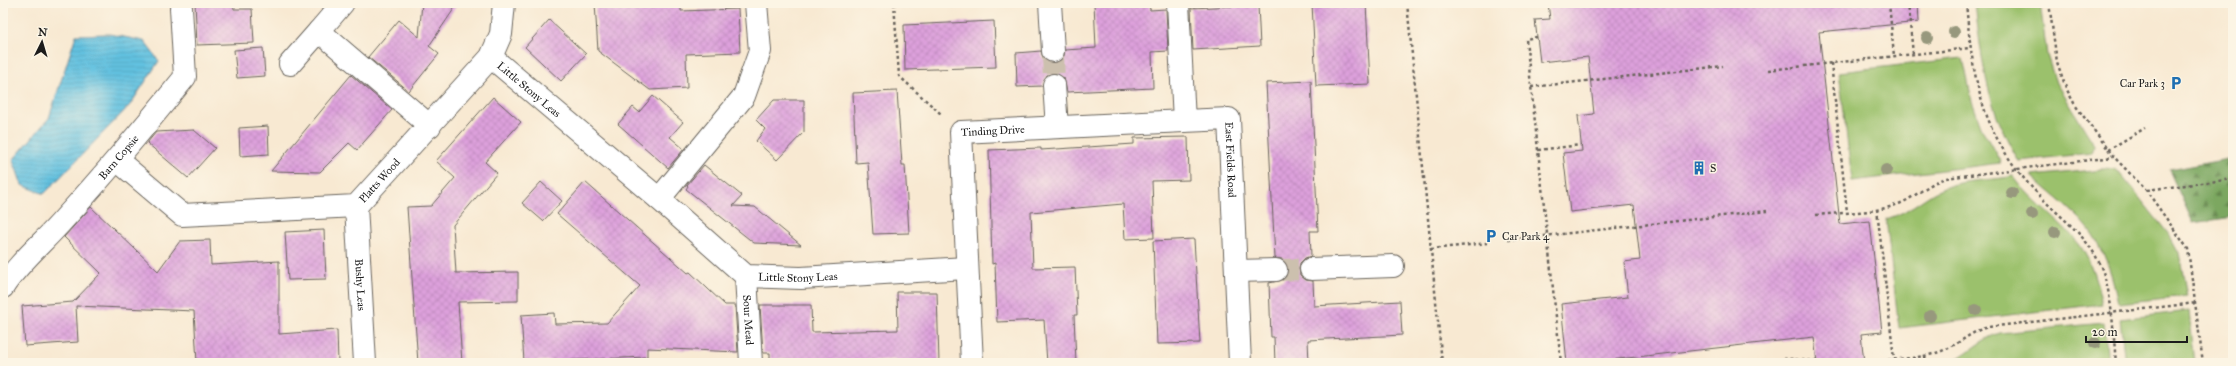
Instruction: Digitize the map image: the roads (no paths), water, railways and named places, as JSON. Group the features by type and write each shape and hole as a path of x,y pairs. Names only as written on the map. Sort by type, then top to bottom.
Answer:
{"street":[{"path":"290,64 343,3"},
{"name":"Platts Wood","path":"117,160 182,215 356,206 491,57 501,34 504,3"},
{"path":"659,199 744,96 760,51 756,3"},
{"path":"1050,3 1053,51"},
{"path":"1178,3 1184,121"},
{"name":"Barn Copsie","path":"3,288 11,274 43,244 117,160 186,77 181,8"},
{"path":"319,31 430,126"},
{"name":"Little Stony Leas","path":"491,57 659,199 746,276 801,278 966,268"},
{"path":"1054,85 1057,128"},
{"name":"East Fields Road","path":"1184,121 1229,119 1240,363"},
{"name":"Tinding Drive","path":"972,363 966,268 961,132 1184,121"},
{"name":"Bushy Leas","path":"356,206 365,363"},
{"path":"1311,269 1393,266"},
{"path":"1236,271 1276,270"},
{"name":"Sour Mead","path":"746,276 751,363"}],"water":[{"path":"109,34 144,41 159,61 130,105 44,194 22,185 13,160 49,118 76,35"}],"tunnel":[{"path":"1053,51 1054,85"},
{"path":"1276,270 1311,269"}],"place":[{"name":"Car Park 3","path":"2176,83"},
{"name":"S","path":"1699,168"},
{"name":"Car Park 4","path":"1491,236"}]}
